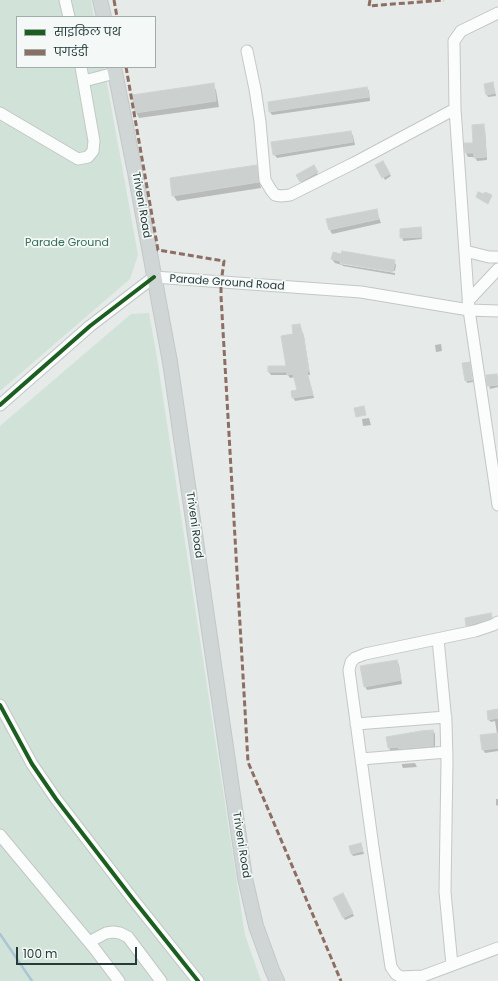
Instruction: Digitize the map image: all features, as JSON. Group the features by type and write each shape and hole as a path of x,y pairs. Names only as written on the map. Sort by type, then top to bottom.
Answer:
{"main road":[{"path":"100,0 104,16"},
{"name":"Triveni Road","path":"114,70 135,172 170,362 245,878 256,926 277,981"}],"street":[{"path":"65,0 69,16"},
{"path":"498,13 461,31 454,41 455,109 468,305 498,505"},
{"path":"247,51 259,115 265,180 270,190 275,194 282,196 290,195 354,163 455,109"},
{"path":"0,113 78,160 88,157 93,151 94,141 81,68"},
{"path":"84,81 114,70"},
{"path":"465,251 489,257 498,257"},
{"path":"468,305 498,269"},
{"name":"Parade Ground Road","path":"0,405 90,326 154,277 361,292 468,305 498,311"},
{"path":"498,622 493,626 475,631 365,654 355,658 351,662 349,670 372,846 391,967 396,974 401,977 423,976 498,948"},
{"path":"438,639 446,718 445,892 452,965"},
{"path":"0,705 32,764 56,799 198,981"},
{"path":"356,724 446,718"},
{"path":"361,759 447,752"},
{"path":"0,835 89,942 119,981"},
{"path":"89,942 106,933 113,932 120,933 128,937 161,981"}],"green space":[{"name":"Parade Ground","path":"0,0 91,0 94,16 16,16 16,68 104,68 138,255 130,279 0,391"},
{"path":"149,313 245,935 261,981 0,981 0,426 131,314"}],"building":[{"path":"493,82 495,93 486,95 484,84"},
{"path":"214,83 216,101 135,113 132,95"},
{"path":"367,87 369,97 269,112 268,102"},
{"path":"484,124 486,157 474,158 474,153 465,153 464,143 473,143 472,125"},
{"path":"351,131 353,142 273,155 271,142"},
{"path":"383,161 390,174 382,178 375,165"},
{"path":"257,165 259,182 172,196 170,178"},
{"path":"314,165 318,172 300,182 296,175"},
{"path":"478,192 484,194 485,192 492,195 488,204 476,197"},
{"path":"377,209 379,219 329,230 326,219"},
{"path":"421,227 422,237 400,238 400,229"},
{"path":"342,251 395,260 393,272 340,263 340,261 331,259 333,252 341,254"},
{"path":"300,324 303,333 309,371 307,372 313,395 292,398 291,391 297,390 293,374 287,375 287,372 268,372 268,366 286,366 281,336 293,334 292,325"},
{"path":"470,362 472,380 465,381 462,363"},
{"path":"497,374 498,385 487,386 486,375"},
{"path":"364,406 366,415 356,417 354,408"},
{"path":"491,613 492,618 466,626 465,618"},
{"path":"397,660 401,680 364,687 360,666"},
{"path":"498,709 498,718 488,720 487,711"},
{"path":"433,730 433,746 399,749 399,747 388,748 386,737"},
{"path":"498,733 498,748 482,750 480,735"},
{"path":"361,843 363,851 351,854 349,846"},
{"path":"343,893 353,913 343,918 333,898"}],"waterway":[{"path":"0,934 32,981"}],"marked path":[{"path":"114,0 117,16"},
{"path":"370,0 369,6 444,0"},
{"path":"126,68 158,250 224,261 221,296 248,762 341,981"}],"cycle path":[{"path":"0,405 90,326 154,277"},
{"path":"0,705 32,764 56,799 198,981"}]}
